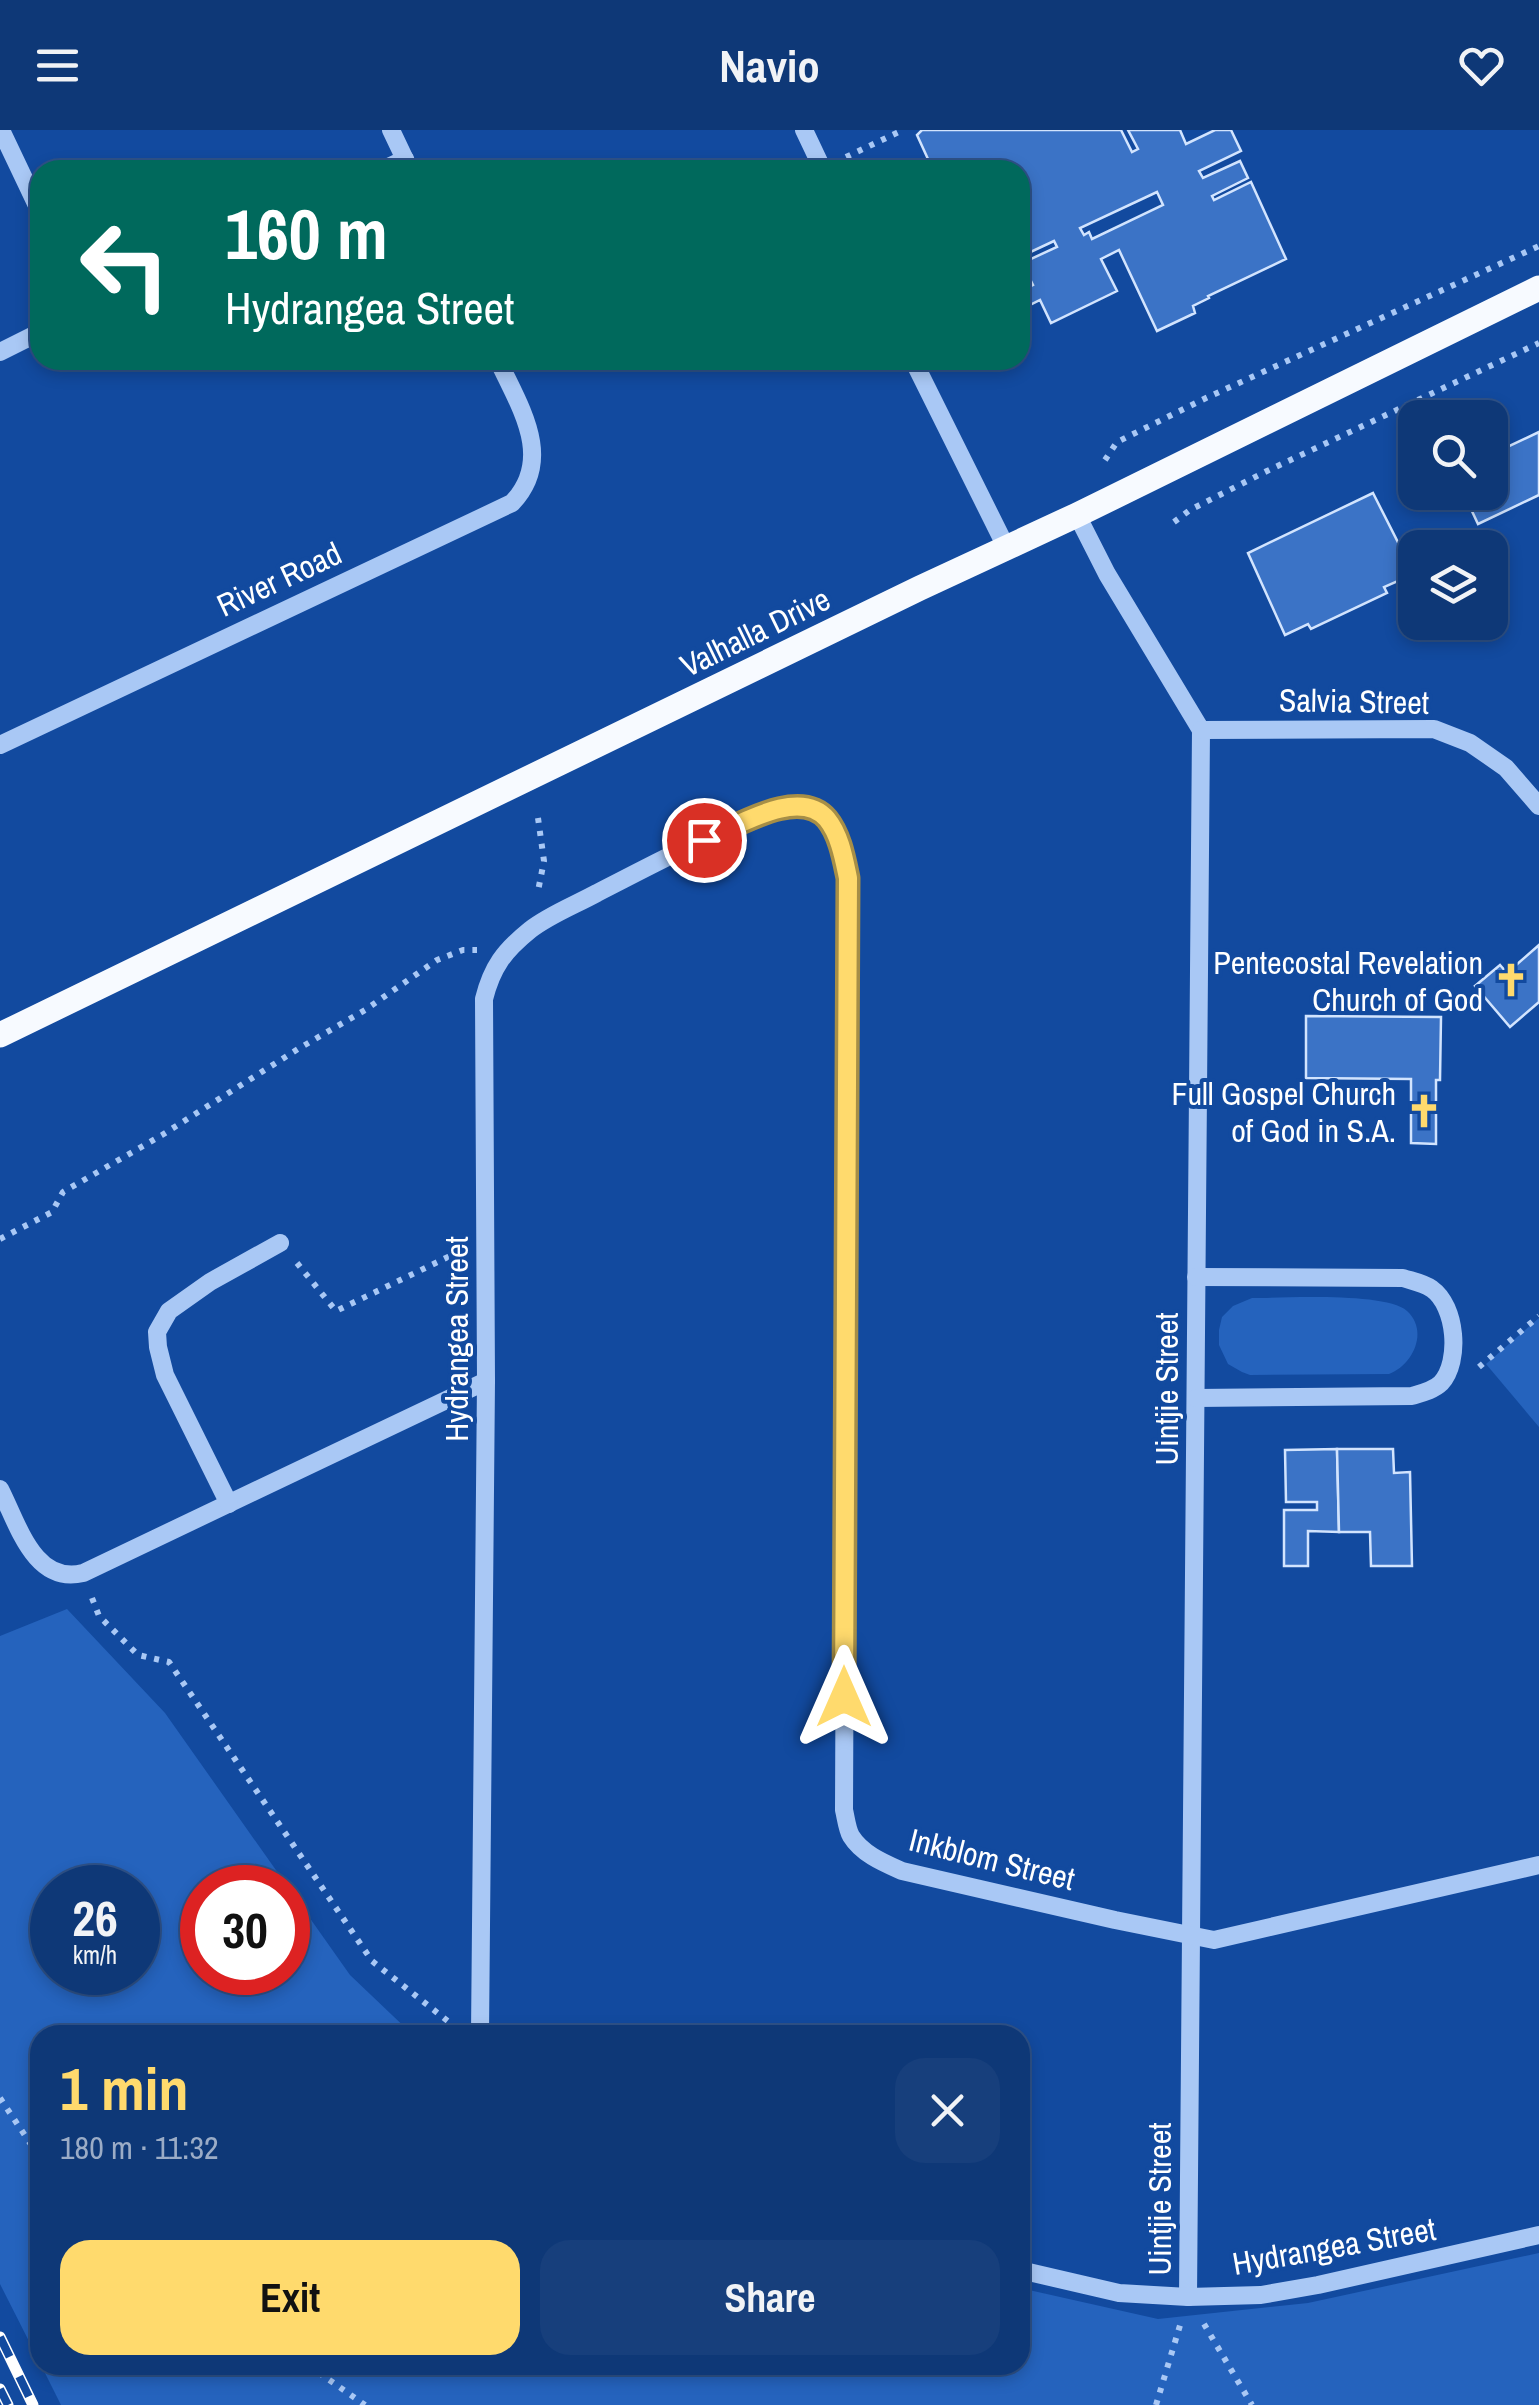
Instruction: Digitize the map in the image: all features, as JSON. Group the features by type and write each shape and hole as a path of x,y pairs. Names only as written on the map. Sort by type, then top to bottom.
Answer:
{"main road":[{"name":"Valhalla Drive","path":"0,1035 1539,288"}],"street":[{"path":"0,130 30,192"},
{"path":"391,130 406,160"},
{"path":"804,130 818,160"},
{"path":"0,352 30,337"},
{"name":"River Road","path":"0,745 512,503 530,478 533,453 530,429 503,370"},
{"path":"918,370 1006,548"},
{"path":"1076,515 1200,730"},
{"name":"Salvia Street","path":"1200,730 1434,729 1470,743 1506,768 1539,806"},
{"name":"Uintjie Street","path":"1188,2297 1200,730"},
{"name":"Inkblom Street","path":"772,811 796,805 811,807 826,818 844,858 848,878 844,1810 850,1835 862,1849 902,1871 1214,1940 1539,1865"},
{"name":"Hydrangea Street","path":"480,2025 486,1381 484,999 491,972 508,949 533,927 670,855 772,811"},
{"path":"229,1504 165,1375 157,1332 169,1311 210,1282 280,1243"},
{"path":"1196,1277 1402,1278 1434,1289 1445,1303 1454,1328 1450,1364 1442,1382 1412,1396 1196,1398"},
{"path":"0,1490 34,1558 49,1570 70,1576 486,1381"},
{"name":"Hydrangea Street","path":"1030,2272 1119,2292 1188,2297 1261,2296 1539,2235"}],"path":[{"path":"841,160 904,130"},
{"path":"1105,460 1117,442 1206,398 1539,246"},
{"path":"1174,522 1267,471 1539,343"},
{"path":"533,927 544,861 538,818"},
{"path":"0,1239 52,1212 63,1192 365,1010 437,960 463,950 508,949"},
{"path":"280,1243 336,1310 448,1257 486,1254"},
{"path":"1442,1382 1459,1384 1539,1316"},
{"path":"83,1573 98,1616 138,1656 169,1662 372,1960 453,2025"},
{"path":"0,2098 30,2143"},
{"path":"1156,2405 1188,2297"},
{"path":"1188,2297 1252,2405"},
{"path":"322,2375 364,2405"}],"shaded area":[{"path":"1334,1297 1396,1305 1414,1319 1415,1347 1405,1363 1389,1374 1250,1375 1228,1364 1219,1345 1219,1330 1222,1317 1233,1306 1252,1298"},
{"path":"1539,1318 1539,1427 1486,1364"},
{"path":"67,1609 165,1713 272,1865 180,1865 180,1995 310,1995 310,1918 350,1975 402,2025 30,2025 30,2343 0,2284 0,1636"},
{"path":"1539,2253 1539,2405 61,2405 46,2375 1030,2375 1030,2290 1158,2319 1308,2303"}],"building":[{"path":"922,130 1121,130 1132,152 1138,149 1128,130 1180,130 1186,144 1215,130 1231,130 1241,151 1199,171 1203,178 1240,161 1248,178 1212,196 1214,200 1251,182 1286,259 1208,296 1193,306 1195,313 1157,331 1119,250 1101,259 1117,291 1051,323 1040,300 1030,305 1033,285 1030,259 1057,247 1054,241 1030,252 1030,160 928,160 917,135","holes":["1157,192 1163,205 1092,239 1089,232 1084,235 1080,228"]},
{"path":"1539,432 1539,495 1508,510 1508,447"},
{"path":"1373,493 1398,542 1398,581 1384,587 1387,593 1311,629 1308,624 1285,635 1248,553"},
{"path":"1471,510 1507,510 1478,524"},
{"name":"Pentecostal Revelation Church of God","path":"1539,945 1539,1002 1510,1027 1475,986 1500,965 1507,973"},
{"name":"Full Gospel Church of God in S.A.","path":"1306,1016 1441,1017 1436,1144 1411,1143 1411,1079 1306,1078"},
{"path":"1337,1449 1339,1532 1308,1531 1308,1566 1284,1566 1284,1510 1317,1510 1317,1502 1286,1502 1285,1450"},
{"path":"1337,1449 1393,1449 1394,1473 1410,1472 1412,1566 1371,1566 1370,1532 1339,1532"}],"railway":[{"path":"0,2337 33,2405"},
{"path":"0,2389 8,2405"}],"place":[{"name":"Pentecostal Revelation Church of God","path":"1511,980"},
{"name":"Full Gospel Church of God in S.A.","path":"1424,1111"}],"route":[{"path":"704,840 772,811 796,805 811,807 826,818 834,832 848,878 844,1697"}]}
